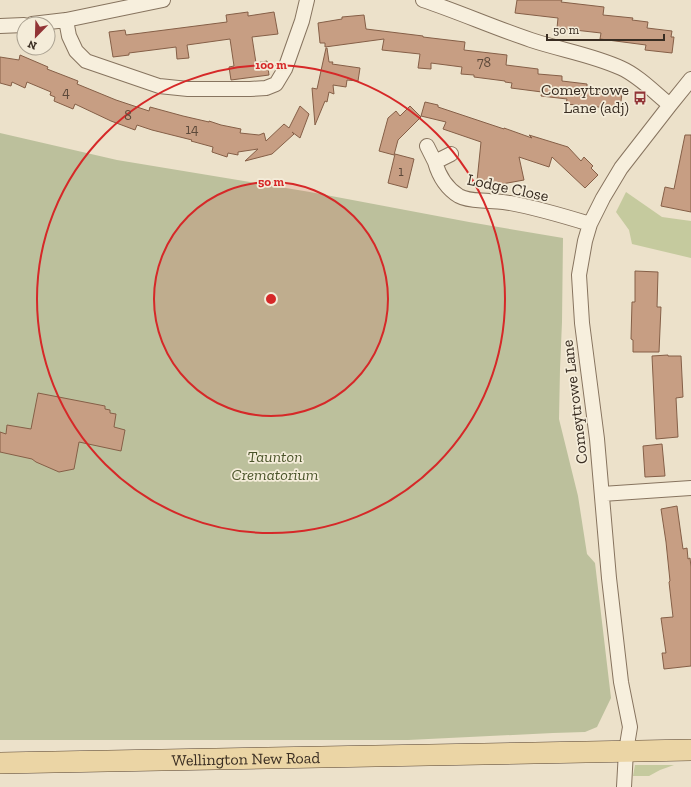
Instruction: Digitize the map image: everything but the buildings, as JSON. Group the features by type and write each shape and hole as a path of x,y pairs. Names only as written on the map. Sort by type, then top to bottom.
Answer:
{"main road":[{"name":"Wellington New Road","path":"0,763 691,750"}],"street":[{"path":"56,21 136,2 163,0"},
{"path":"66,20 69,36 76,51 86,60 159,86 188,89 266,88 276,84 285,69 302,21 307,0"},
{"path":"423,0 440,3 533,41 594,58 622,68 635,76 670,105"},
{"path":"0,26 16,25"},
{"name":"Comeytrowe Lane","path":"624,787 626,751 630,727 621,682 609,578 597,439 582,323 579,275 585,241 590,224 603,198 621,168 691,80"},
{"name":"Lodge Close","path":"427,146 442,181 459,196 472,200 511,203 590,224"},
{"path":"435,162 451,154"},
{"path":"602,494 691,488"}],"green space":[{"name":"Taunton Crematorium","path":"0,133 117,160 310,192 563,238 559,419 578,496 587,554 595,563 611,698 597,727 585,732 408,740 0,740"},
{"path":"626,192 662,217 691,221 691,258 632,244 629,230 616,212"},
{"path":"635,765 674,765 649,776 633,776"}],"place":[{"name":"Comeytrowe Lane (adj)","path":"640,98"}]}
